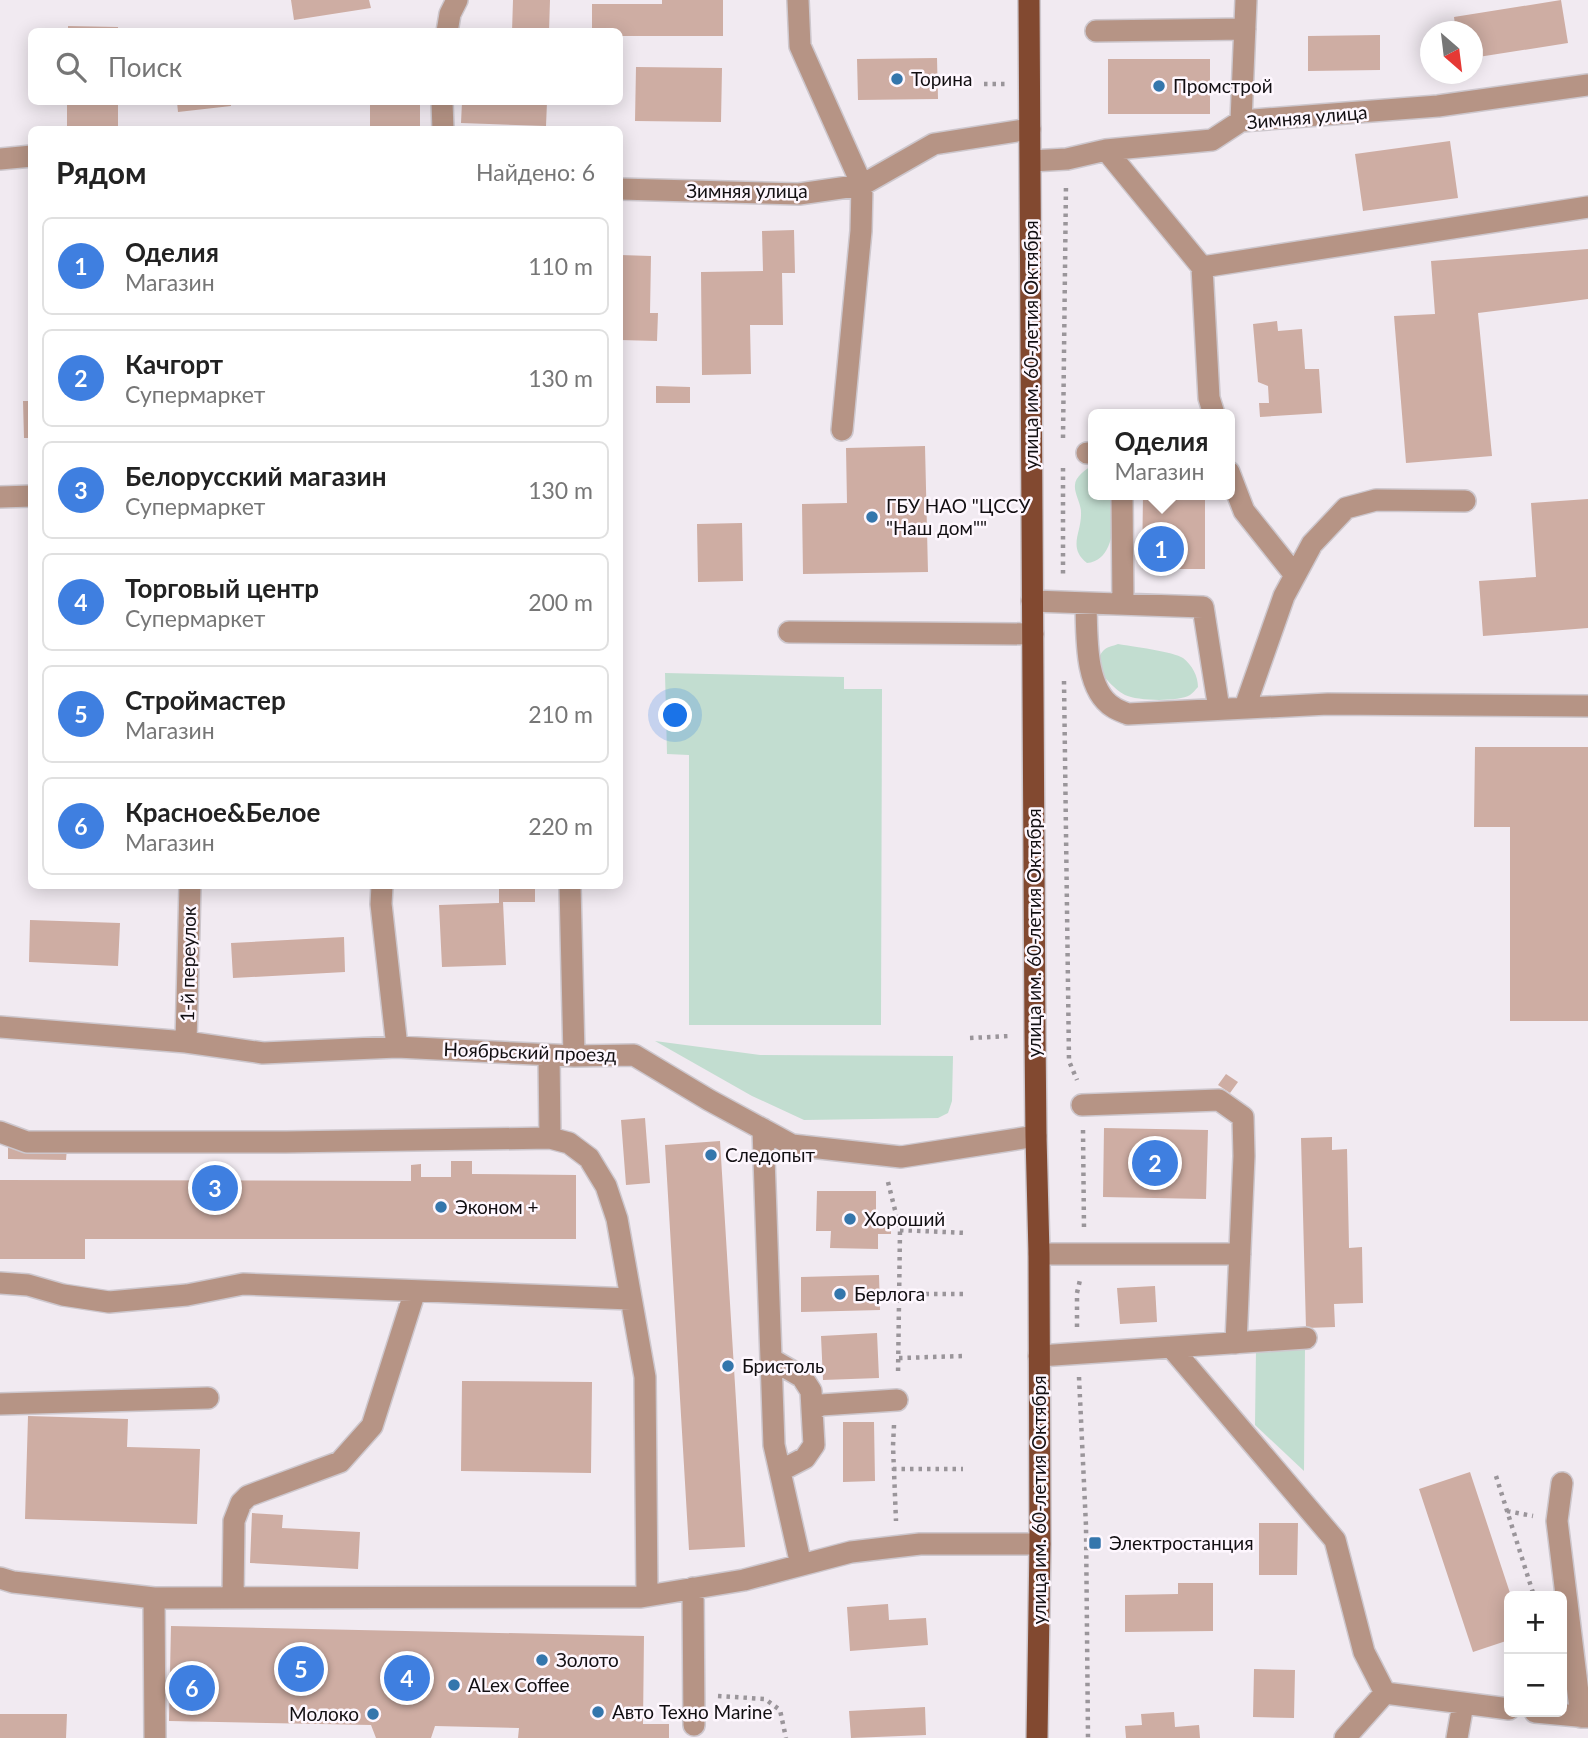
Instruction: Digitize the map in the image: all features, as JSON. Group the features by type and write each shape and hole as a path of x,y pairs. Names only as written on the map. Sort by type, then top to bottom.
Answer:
{"main road":[{"name":"улица им. 60-летия Октября","path":"1029,0 1035,1136 1039,1254 1040,1544 1037,1738"}],"street":[{"path":"448,28 450,14 457,0"},
{"path":"798,0 800,46 862,185 861,231 842,430"},
{"path":"1241,121 1246,0"},
{"path":"1096,31 1245,29"},
{"name":"Зимняя улица","path":"1031,160 1067,159 1106,150 1212,140 1241,121 1437,106 1588,85"},
{"path":"442,105 443,126"},
{"name":"Зимняя улица","path":"623,189 799,194 862,185 933,144 1030,129"},
{"path":"1106,150 1202,267 1209,398 1212,409"},
{"path":"0,159 28,156"},
{"path":"1202,267 1588,207"},
{"path":"1235,488 1244,511 1295,575"},
{"path":"0,497 28,496"},
{"path":"1122,500 1124,604"},
{"path":"1245,707 1284,596 1311,544 1346,508 1376,500 1465,501"},
{"path":"1032,601 1203,607 1219,709"},
{"path":"1086,603 1089,667 1105,700 1112,707 1128,714 1328,704 1588,706"},
{"path":"789,632 1033,634"},
{"name":"1-й переулок","path":"186,1042 190,889"},
{"path":"383,889 381,904 397,1047"},
{"path":"570,889 574,1056"},
{"name":"Ноябрьский проезд","path":"0,1027 186,1042 263,1053 397,1047 574,1056 634,1055 792,1145 901,1157 1035,1136"},
{"path":"550,1055 550,1138"},
{"path":"1082,1105 1219,1100 1243,1117 1244,1157 1236,1343"},
{"path":"763,1129 774,1445 801,1565"},
{"path":"0,1132 27,1142 550,1138 569,1143 589,1158 606,1186 617,1219 645,1377 647,1596"},
{"path":"1039,1254 1240,1254"},
{"path":"0,1283 28,1285 63,1295 109,1302 187,1295 243,1283 631,1299"},
{"path":"233,1598 234,1521 241,1503 248,1496 340,1462 372,1426 415,1291"},
{"path":"1039,1356 1306,1338"},
{"path":"1171,1347 1335,1540 1364,1652 1385,1693"},
{"path":"771,1359 802,1377 811,1391 814,1445 805,1458 780,1471"},
{"path":"0,1404 208,1398"},
{"path":"812,1410 821,1405 897,1400"},
{"path":"1562,1483 1557,1521 1585,1717 1567,1715"},
{"path":"0,1578 13,1582 154,1598 647,1596 744,1580 851,1552 920,1544 1040,1544"},
{"path":"694,1588 694,1725"},
{"path":"154,1598 155,1738"},
{"path":"1385,1693 1504,1708"},
{"path":"1345,1738 1385,1693"},
{"path":"1457,1738 1462,1704"}],"path":[{"path":"984,84 1006,84"},
{"path":"1063,447 1067,159"},
{"path":"1063,466 1063,602"},
{"path":"1064,680 1069,1061 1082,1091 1085,1254 1077,1293 1086,1526 1088,1738"},
{"path":"970,1038 1015,1036"},
{"path":"879,1155 900,1230 899,1358 892,1446 897,1547"},
{"path":"900,1230 967,1233"},
{"path":"900,1294 966,1294"},
{"path":"899,1358 965,1356"},
{"path":"894,1469 963,1469"},
{"path":"1496,1476 1532,1591"},
{"path":"694,1695 765,1699 780,1710 786,1738"}],"green space":[{"path":"1088,468 1088,500 1112,500 1113,514 1112,536 1104,554 1087,563 1081,557 1077,545 1081,512 1075,485"},
{"path":"1118,644 1162,651 1183,658 1194,671 1198,687 1190,695 1167,700 1125,695 1104,676 1099,663 1099,657 1104,650"},
{"path":"665,673 844,677 844,689 882,689 881,1025 689,1025 689,755 667,754"},
{"path":"655,1041 760,1055 953,1056 952,1101 948,1113 938,1118 804,1120 752,1096"},
{"path":"1305,1347 1304,1471 1255,1425 1256,1349"}],"building":[{"path":"291,0 369,0 371,8 294,20"},
{"path":"513,0 550,0 549,28 512,28"},
{"path":"662,0 723,0 723,36 623,36 623,28 592,28 592,4 662,4"},
{"path":"1561,0 1568,43 1483,56 1483,21 1455,21 1454,17"},
{"path":"68,26 118,27 118,28"},
{"path":"1380,35 1380,70 1308,71 1308,36"},
{"name":"Торина","path":"937,58 938,99 858,100 857,59"},
{"path":"1108,59 1210,59 1210,114 1108,114"},
{"path":"636,67 722,68 721,122 635,121"},
{"path":"67,105 118,105 118,126 67,126"},
{"path":"177,105 231,105 231,106 178,112"},
{"path":"370,105 420,105 420,126 370,126"},
{"path":"462,105 547,105 546,126 461,123"},
{"path":"1450,141 1458,198 1363,211 1355,154"},
{"path":"794,230 795,273 782,273 783,325 750,325 751,374 702,375 701,272 763,271 762,231"},
{"path":"1588,249 1588,299 1478,313 1492,456 1406,463 1394,316 1435,314 1431,261"},
{"path":"623,255 651,256 650,313 658,313 657,341 623,340"},
{"path":"1277,321 1278,331 1302,329 1305,369 1319,369 1322,413 1260,417 1259,403 1269,403 1268,386 1258,382 1253,324"},
{"path":"656,386 690,387 690,403 656,403"},
{"path":"23,401 28,401 28,438 24,438"},
{"path":"925,446 928,572 803,574 802,504 847,503 846,448"},
{"path":"1588,499 1588,628 1483,636 1479,581 1536,577 1531,503"},
{"path":"1143,500 1205,500 1205,569 1142,569"},
{"path":"742,523 743,581 698,582 697,524"},
{"path":"1475,747 1588,747 1588,1021 1510,1021 1510,827 1474,827"},
{"path":"499,889 535,889 535,902 503,902 506,965 442,967 439,905 499,903"},
{"path":"30,920 120,923 118,966 29,962"},
{"path":"344,937 345,972 233,978 231,943"},
{"path":"1226,1074 1238,1082 1230,1093 1218,1085"},
{"path":"645,1118 650,1183 626,1185 621,1120"},
{"path":"1104,1128 1208,1130 1206,1199 1103,1197"},
{"path":"1332,1137 1332,1150 1347,1149 1349,1248 1362,1247 1363,1303 1334,1304 1335,1327 1306,1328 1301,1138"},
{"path":"720,1141 745,1547 689,1550 665,1145"},
{"path":"8,1148 67,1148 66,1160 8,1159"},
{"path":"451,1161 472,1161 472,1174 576,1175 576,1239 85,1239 85,1259 0,1259 0,1180 411,1181 411,1165 421,1164 421,1177 451,1177"},
{"path":"817,1191 876,1191 876,1223 891,1223 891,1234 878,1234 878,1249 830,1248 831,1231 816,1231"},
{"path":"879,1275 880,1310 801,1312 801,1277"},
{"path":"1155,1286 1157,1322 1120,1324 1117,1288"},
{"path":"877,1333 879,1378 823,1380 821,1336"},
{"path":"462,1381 592,1382 591,1473 461,1471"},
{"path":"28,1416 128,1419 127,1447 200,1449 197,1524 25,1519"},
{"path":"843,1422 874,1422 875,1481 843,1482"},
{"path":"1470,1472 1509,1591 1504,1591 1504,1642 1473,1652 1419,1489"},
{"path":"252,1513 283,1515 282,1528 360,1532 358,1569 250,1563"},
{"path":"1259,1523 1298,1523 1297,1575 1259,1575"},
{"path":"1178,1583 1213,1583 1213,1631 1125,1632 1125,1595 1178,1594"},
{"path":"888,1604 889,1620 926,1618 928,1645 850,1651 847,1607"},
{"path":"171,1626 644,1636 643,1724 669,1724 669,1738 518,1738 519,1728 435,1726 431,1738 376,1738 371,1725 169,1721"},
{"path":"1254,1669 1295,1670 1294,1718 1253,1717"},
{"path":"925,1707 926,1735 851,1738 849,1711"},
{"path":"1174,1712 1175,1727 1199,1725 1200,1738 1126,1738 1125,1726 1142,1725 1141,1714"},
{"path":"0,1714 67,1714 66,1738 0,1738"}],"place":[{"name":"Торина","path":"897,79"},
{"name":"Промстрой","path":"1159,86"},
{"name":"ГБУ НАО \"ЦССУ \"Наш дом\"\"","path":"872,517"},
{"name":"Оделия","path":"1161,549"},
{"name":"Следопыт","path":"711,1155"},
{"name":"Качгорт","path":"1155,1163"},
{"name":"Белорусский магазин","path":"215,1188"},
{"name":"Эконом +","path":"441,1207"},
{"name":"Хороший","path":"850,1219"},
{"name":"Берлога","path":"840,1294"},
{"name":"Бристоль","path":"728,1366"},
{"name":"Электростанция","path":"1095,1543"},
{"name":"Золото","path":"542,1660"},
{"name":"Строймастер","path":"301,1669"},
{"name":"Торговый центр","path":"407,1678"},
{"name":"ALex Coffee","path":"454,1685"},
{"name":"Красное&Белое","path":"192,1688"},
{"name":"Авто Техно Marine","path":"598,1712"},
{"name":"Молоко","path":"373,1714"}]}
